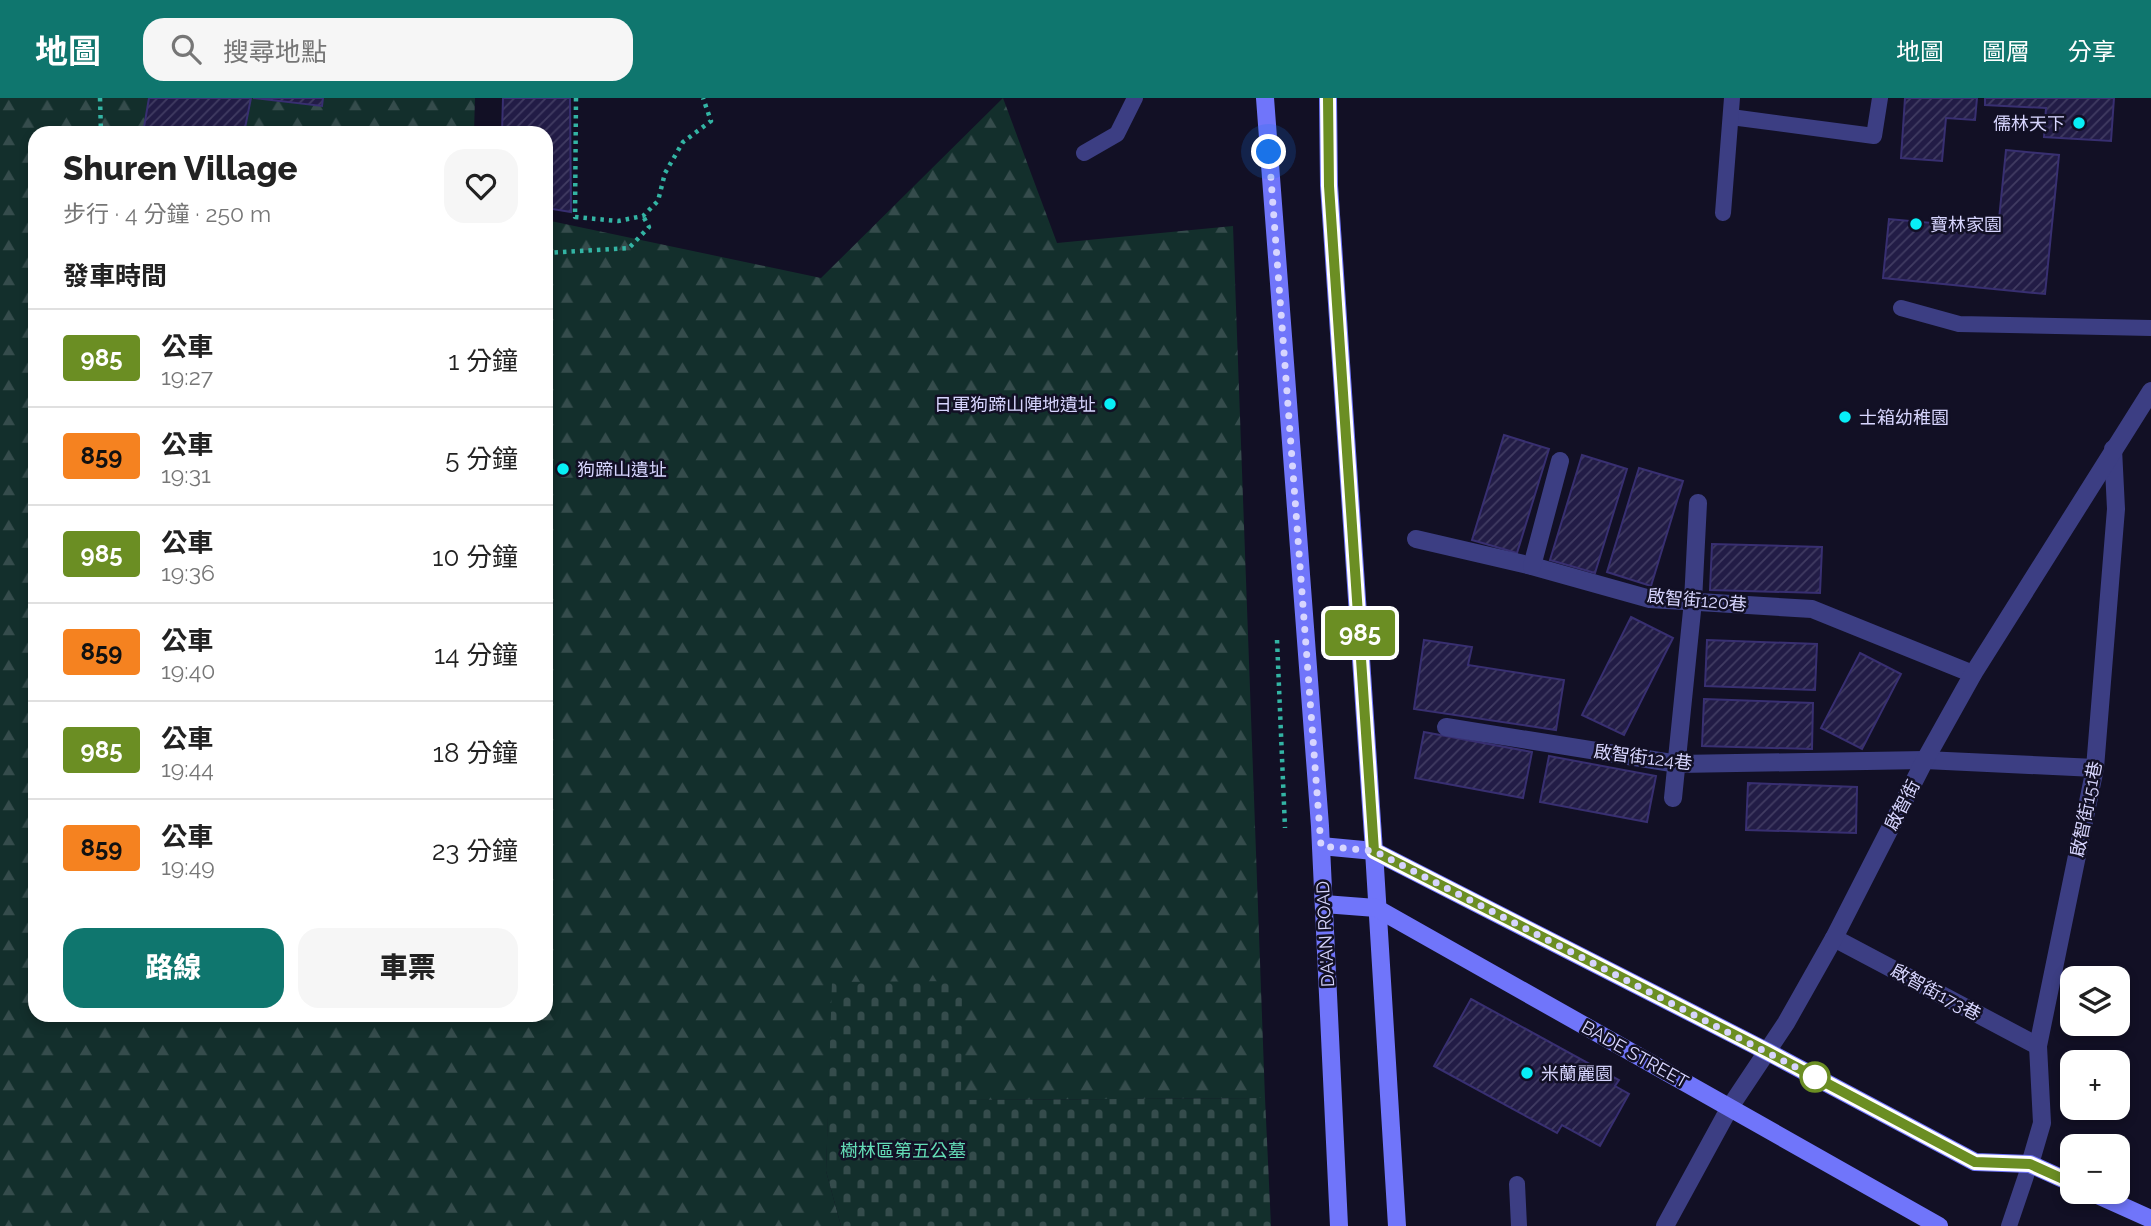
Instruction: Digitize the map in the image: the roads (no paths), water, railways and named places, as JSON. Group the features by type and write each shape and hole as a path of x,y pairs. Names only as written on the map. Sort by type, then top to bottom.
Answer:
{"street":[{"name":"DA'AN ROAD","path":"1265,98 1321,846 1339,1226"},
{"path":"1328,98 1329,186 1397,1226"},
{"name":"啟智街","path":"1664,1226 1730,1107 1786,1023 1834,938 1925,760 1973,674 2151,391"},
{"name":"啟智街151巷","path":"2030,1164 2042,1124 2038,1046 2095,768 2116,509 2113,449"},
{"path":"1532,566 1560,461"},
{"path":"1673,798 1693,601 1698,503"},
{"name":"啟智街120巷","path":"1416,539 1532,566 1650,598 1812,609 1973,674"},
{"name":"啟智街124巷","path":"1446,727 1678,765 1925,760 2095,768"},
{"path":"1321,846 1374,851 1768,1052 1975,1162 2030,1164 2060,1178"},
{"name":"BADE STREET","path":"1324,904 1376,908 1939,1226"},
{"name":"啟智街173巷","path":"1834,938 2038,1046"},
{"path":"2117,1204 2151,1220"}],"lane":[{"path":"1084,153 1117,134 1135,98"},
{"path":"1723,213 1732,98"},
{"path":"1731,117 1874,136 1880,98"},
{"path":"1901,308 1959,324 2151,328"},
{"path":"2010,1226 2030,1164"},
{"path":"1517,1184 1519,1226"}],"place":[{"name":"儒林天下","path":"2079,123"},
{"name":"寶林家園","path":"1916,224"},
{"name":"日軍狗蹄山陣地遺址","path":"1110,404"},
{"name":"士箱幼稚園","path":"1845,417"},
{"name":"狗蹄山遺址","path":"563,469"},
{"name":"米蘭麗園","path":"1527,1073"}],"park label":[{"name":"樹林區第五公墓","path":"903,1150"}]}
